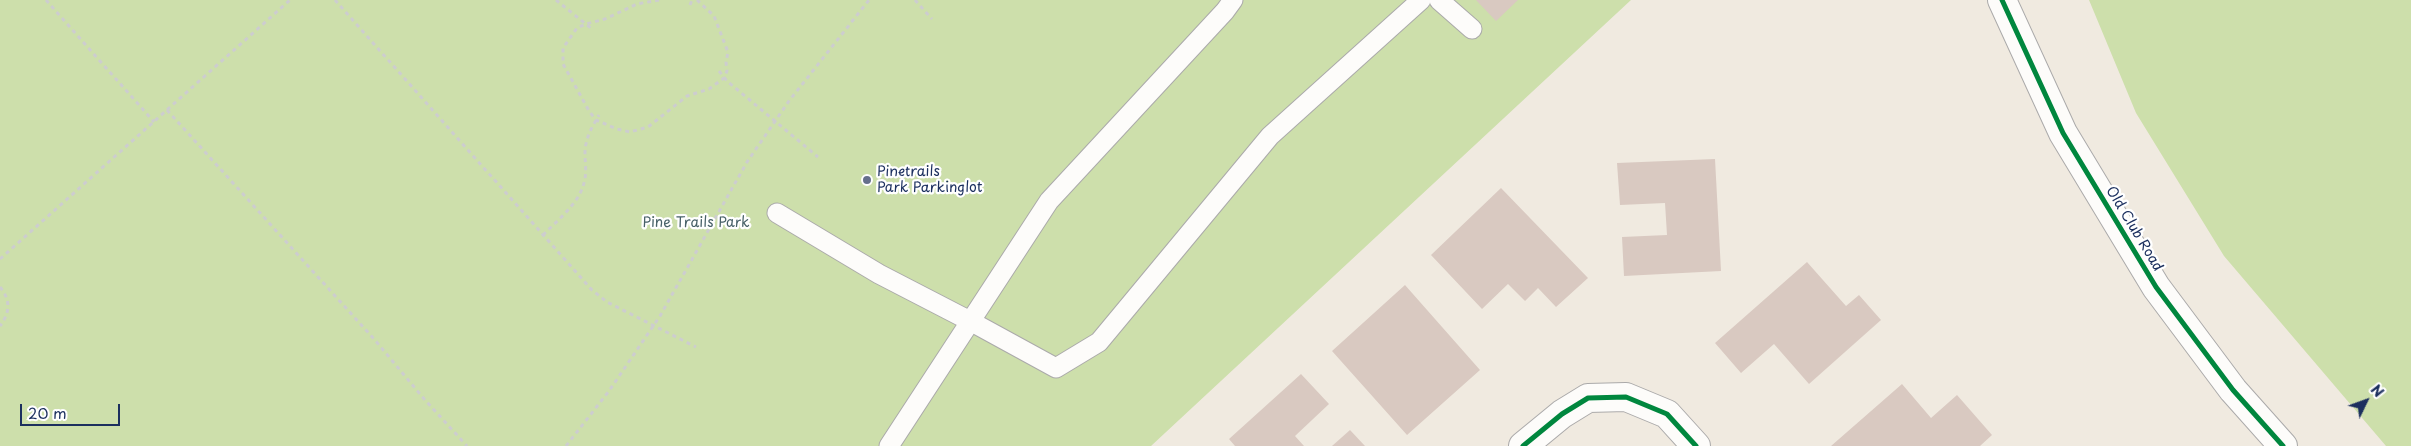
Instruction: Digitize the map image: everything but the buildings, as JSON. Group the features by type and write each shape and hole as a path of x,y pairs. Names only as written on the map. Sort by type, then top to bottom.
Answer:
{"street":[{"name":"Old Club Road","path":"2002,0 2063,133 2156,288 2233,390 2283,446"},
{"path":"1523,446 1562,414 1588,398 1626,397 1667,414 1696,446"}],"lane":[{"path":"889,446 1049,201 1225,11 1233,0"},
{"path":"777,213 878,274 1056,368 1099,342 1270,136 1421,0"},
{"path":"1439,0 1472,29"}],"path":[{"path":"46,0 154,122"},
{"path":"0,259 290,0"},
{"path":"335,0 592,290 607,302 696,347"},
{"path":"556,0 592,29"},
{"path":"659,0 644,1 625,8 605,19 577,28 563,48 563,64 589,111 596,120 617,129 630,132 641,131 657,121 687,96 709,89 724,78 727,71 726,46 714,16 697,0"},
{"path":"690,5 692,0"},
{"path":"566,446 609,392 653,326 706,238 747,162 832,45 869,0"},
{"path":"915,0 932,19"},
{"path":"719,71 724,78 818,157"},
{"path":"167,110 374,339 425,400 467,446"},
{"path":"543,235 565,213 581,191 585,181 585,144 598,115"},
{"path":"0,287 6,294 9,306 6,318 0,326"}],"green space":[{"name":"Pine Trails Park","path":"0,0 1631,0 1151,446 0,446"},
{"path":"2089,0 2411,0 2411,446 2386,446 2224,256 2136,113"}],"cycle path":[{"path":"2002,0 2063,133 2156,287 2233,390 2283,446"},
{"path":"1523,446 1562,414 1588,398 1626,397 1667,414 1696,446"}],"place":[{"name":"Pinetrails Park Parkinglot","path":"867,180"}]}
